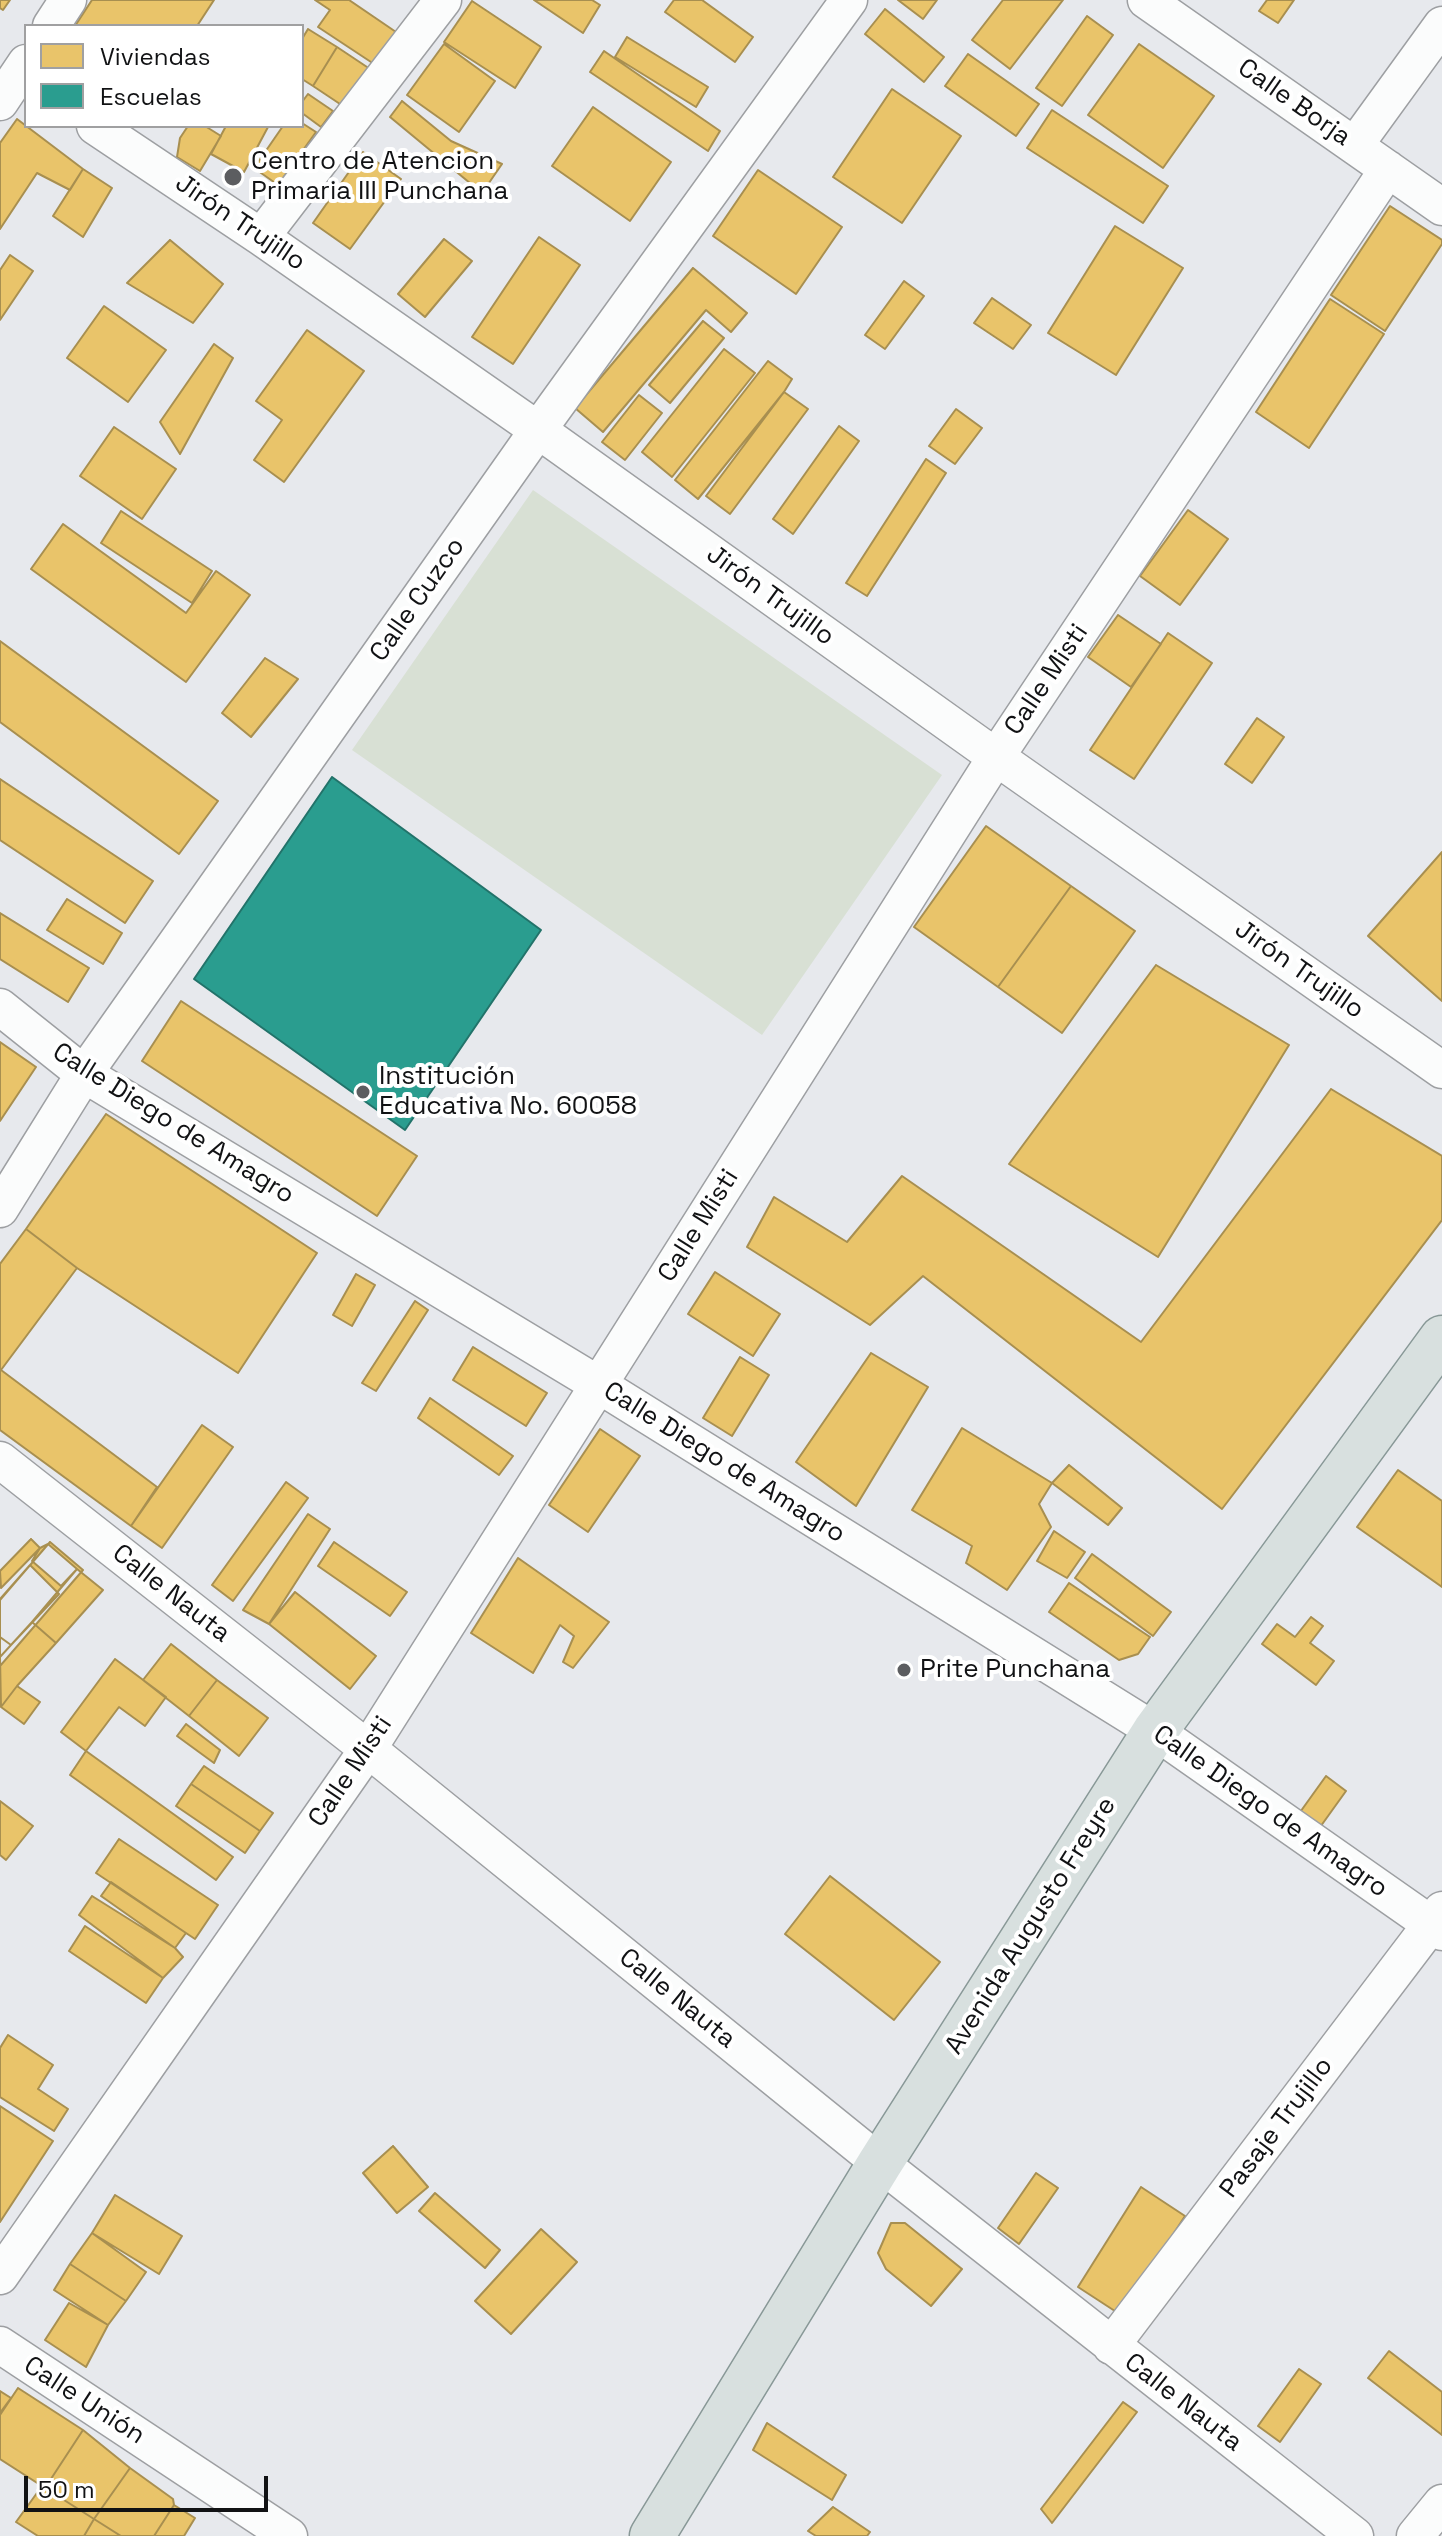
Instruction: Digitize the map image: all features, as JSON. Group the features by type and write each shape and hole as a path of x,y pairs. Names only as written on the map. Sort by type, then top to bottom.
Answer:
{"main road":[{"name":"Avenida Augusto Freyre","path":"652,2536 880,2163 1155,1731 1442,1338"}],"street":[{"path":"52,24 68,0"},
{"path":"261,237 443,0"},
{"name":"Calle Cuzco","path":"0,1209 84,1074 538,430 849,0"},
{"name":"Calle Borja","path":"1146,0 1442,207"},
{"path":"1355,145 1442,25"},
{"name":"Jirón Trujillo","path":"98,128 538,430 1442,1070"},
{"name":"Calle Misti","path":"0,2276 368,1749 996,757 1388,169"},
{"name":"Calle Diego de Amagro","path":"0,1007 84,1074 599,1385 1155,1731 1439,1922"},
{"name":"Calle Nauta","path":"0,1460 368,1749 880,2163 1355,2536"},
{"name":"Pasaje Trujillo","path":"1111,2346 1439,1922"},
{"name":"Calle Unión","path":"0,2345 289,2536"},
{"path":"1415,2536 1442,2503"}],"shaded area":[{"path":"533,490 942,775 762,1035 352,750"}],"building: Viviendas":[{"path":"0,0 10,0 3,10 0,8"},
{"path":"92,0 214,0 198,24 76,24"},
{"path":"315,0 349,0 396,32 374,64 318,27 330,10"},
{"path":"534,0 592,0 600,5 583,33"},
{"path":"674,0 702,0 753,37 735,62 665,12"},
{"path":"898,0 937,0 923,19"},
{"path":"1003,0 1063,0 1010,69 972,40"},
{"path":"1267,0 1294,0 1278,23 1259,11"},
{"path":"472,1 541,47 515,88 444,42"},
{"path":"885,9 944,57 924,82 865,34"},
{"path":"1087,16 1113,35 1062,106 1036,88"},
{"path":"308,29 337,47 313,86 304,80 304,36"},
{"path":"627,37 708,87 696,107 615,57"},
{"path":"444,44 495,81 459,132 407,95"},
{"path":"1139,44 1214,96 1163,168 1088,115"},
{"path":"337,47 373,71 346,108 313,86"},
{"path":"604,51 720,131 708,151 590,72"},
{"path":"968,54 1039,104 1016,136 945,86"},
{"path":"892,89 961,136 902,223 833,177"},
{"path":"308,94 333,111 321,127 304,114 304,99"},
{"path":"402,101 451,141 502,164 482,193 390,117"},
{"path":"593,107 671,162 630,221 552,166"},
{"path":"1052,110 1168,186 1143,223 1027,148"},
{"path":"17,119 24,128 29,128 83,169 70,190 37,173 0,229 0,143"},
{"path":"304,124 316,132 278,185 254,168 282,128 304,128"},
{"path":"187,128 208,128 221,136 200,171 177,157 180,138"},
{"path":"225,128 267,128 244,172 211,154"},
{"path":"363,152 401,179 350,249 313,223"},
{"path":"83,169 112,188 83,237 53,216"},
{"path":"758,170 842,227 796,294 713,236"},
{"path":"1390,206 1442,240 1442,244 1385,331 1331,295"},
{"path":"1115,226 1183,268 1116,375 1048,333"},
{"path":"539,237 580,265 513,364 472,337"},
{"path":"444,239 472,261 425,317 398,294"},
{"path":"170,240 223,284 193,323 127,283"},
{"path":"10,255 33,271 0,320 0,270"},
{"path":"693,268 747,313 731,332 706,310 603,432 575,408"},
{"path":"904,281 924,296 885,349 865,335"},
{"path":"992,298 1031,325 1013,349 974,323"},
{"path":"1330,299 1384,334 1309,448 1256,412"},
{"path":"104,306 166,350 128,402 67,358"},
{"path":"703,321 724,338 670,403 649,385"},
{"path":"307,330 364,371 284,482 254,460 282,420 256,401"},
{"path":"214,344 233,358 180,454 160,422"},
{"path":"724,349 755,373 672,477 642,452"},
{"path":"768,361 792,379 698,499 675,480"},
{"path":"784,392 808,409 730,514 706,496"},
{"path":"639,395 662,413 625,460 602,442"},
{"path":"956,409 982,428 955,464 929,446"},
{"path":"839,426 859,441 793,534 773,519"},
{"path":"114,427 176,469 142,519 80,476"},
{"path":"926,459 946,473 867,596 846,583"},
{"path":"1188,510 1228,539 1180,605 1140,576"},
{"path":"121,511 212,571 192,603 101,543"},
{"path":"63,524 186,613 216,571 250,595 186,682 31,569"},
{"path":"1118,615 1161,644 1131,687 1088,657"},
{"path":"1168,633 1212,663 1134,779 1090,750"},
{"path":"0,641 218,801 179,854 0,722"},
{"path":"265,658 298,679 251,737 222,713"},
{"path":"1257,718 1284,737 1252,783 1225,764"},
{"path":"0,779 153,881 125,923 0,840"},
{"path":"986,826 1071,886 998,987 914,927"},
{"path":"1442,852 1442,1001 1368,936"},
{"path":"1071,886 1135,931 1062,1033 998,987"},
{"path":"67,899 122,933 103,964 47,930"},
{"path":"0,913 89,968 68,1002 0,959"},
{"path":"1156,965 1289,1045 1158,1257 1009,1164"},
{"path":"181,1001 417,1156 377,1216 142,1061"},
{"path":"0,1042 36,1067 0,1121"},
{"path":"1331,1089 1442,1156 1442,1220 1222,1509 923,1276 870,1325 747,1247 774,1197 847,1242 902,1176 1141,1342"},
{"path":"106,1114 317,1253 238,1373 77,1268 26,1229"},
{"path":"26,1229 77,1268 1,1370 157,1487 131,1526 0,1430 0,1264"},
{"path":"715,1272 780,1314 753,1356 688,1314"},
{"path":"356,1274 375,1285 352,1326 333,1315"},
{"path":"415,1301 428,1310 376,1391 362,1383"},
{"path":"473,1347 547,1393 526,1426 453,1380"},
{"path":"871,1353 928,1387 856,1506 796,1462"},
{"path":"740,1357 769,1375 732,1436 703,1418"},
{"path":"430,1398 513,1456 499,1475 418,1418"},
{"path":"202,1425 233,1447 162,1548 131,1526"},
{"path":"962,1428 1052,1483 1039,1504 1051,1527 1007,1590 966,1563 972,1546 912,1510"},
{"path":"600,1429 640,1456 588,1532 549,1505"},
{"path":"1069,1465 1122,1508 1108,1525 1052,1483"},
{"path":"1398,1470 1442,1501 1442,1587 1357,1527"},
{"path":"286,1482 308,1498 233,1601 212,1585"},
{"path":"308,1514 330,1529 269,1624 243,1610"},
{"path":"1054,1531 1085,1552 1067,1578 1037,1561"},
{"path":"31,1539 40,1548 1,1588 0,1571"},
{"path":"50,1542 83,1570 0,1666 0,1600"},
{"path":"334,1542 407,1592 390,1616 318,1566"},
{"path":"48,1544 77,1569 61,1586 32,1561 40,1548"},
{"path":"1092,1554 1171,1612 1153,1636 1075,1578"},
{"path":"518,1558 609,1622 573,1668 563,1662 574,1636 560,1625 533,1673 471,1633"},
{"path":"30,1565 59,1594 11,1645 0,1637 0,1599"},
{"path":"77,1569 103,1590 56,1643 32,1622"},
{"path":"1069,1583 1150,1637 1138,1654 1119,1660 1049,1612"},
{"path":"295,1592 376,1656 350,1689 269,1624"},
{"path":"1311,1617 1323,1626 1310,1643 1334,1661 1316,1685 1262,1644 1277,1624 1295,1637"},
{"path":"32,1622 56,1643 1,1707 0,1657"},
{"path":"0,1637 11,1645 0,1657"},
{"path":"171,1644 217,1680 189,1716 143,1680"},
{"path":"115,1659 166,1697 145,1726 119,1707 86,1751 61,1732"},
{"path":"217,1680 268,1718 239,1756 189,1716"},
{"path":"17,1686 40,1702 24,1724 1,1707"},
{"path":"186,1724 220,1750 214,1763 177,1736"},
{"path":"86,1751 233,1857 216,1880 70,1775"},
{"path":"204,1766 273,1813 260,1831 191,1784"},
{"path":"1326,1776 1346,1791 1318,1830 1298,1815"},
{"path":"191,1784 260,1831 245,1853 176,1806"},
{"path":"0,1801 33,1826 6,1860 0,1855"},
{"path":"119,1839 218,1905 195,1939 96,1873"},
{"path":"830,1876 940,1962 894,2020 785,1934"},
{"path":"111,1882 186,1933 175,1948 101,1896"},
{"path":"92,1896 175,1948 183,1957 163,1978 79,1915"},
{"path":"85,1926 163,1978 146,2003 69,1951"},
{"path":"8,2035 53,2065 38,2089 68,2109 54,2131 0,2097 0,2048"},
{"path":"0,2106 53,2141 0,2222"},
{"path":"393,2146 428,2187 397,2213 363,2173"},
{"path":"1036,2173 1058,2188 1019,2244 998,2228"},
{"path":"1141,2187 1185,2216 1121,2315 1078,2287"},
{"path":"435,2193 500,2250 485,2268 419,2211"},
{"path":"115,2195 182,2236 159,2274 92,2233"},
{"path":"891,2223 905,2223 962,2269 931,2306 886,2269 878,2253"},
{"path":"541,2229 577,2262 511,2334 475,2301"},
{"path":"92,2233 146,2272 126,2301 70,2264"},
{"path":"70,2264 126,2301 108,2325 54,2290"},
{"path":"69,2303 108,2325 86,2367 45,2340"},
{"path":"1389,2351 1442,2392 1442,2435 1368,2378"},
{"path":"1299,2369 1321,2384 1280,2442 1258,2426"},
{"path":"18,2388 83,2430 45,2488 0,2459 0,2415"},
{"path":"0,2391 11,2398 0,2413"},
{"path":"1123,2402 1137,2412 1052,2523 1041,2509"},
{"path":"767,2423 846,2475 832,2500 753,2450"},
{"path":"83,2430 130,2468 94,2519 45,2488"},
{"path":"130,2468 173,2499 174,2505 154,2536 121,2536 94,2519"},
{"path":"42,2486 94,2519 84,2536 38,2536 16,2522"},
{"path":"174,2505 195,2518 184,2536 154,2536"},
{"path":"833,2507 870,2532 867,2536 816,2536 808,2531"},
{"path":"94,2519 121,2536 84,2536"}],"building: Escuelas":[{"path":"332,777 541,930 405,1130 194,979"}],"place":[{"name":"Centro de Atencion Primaria III Punchana","path":"233,177"},
{"name":"Institución Educativa No. 60058","path":"363,1092"},
{"name":"Prite Punchana","path":"904,1670"}]}
